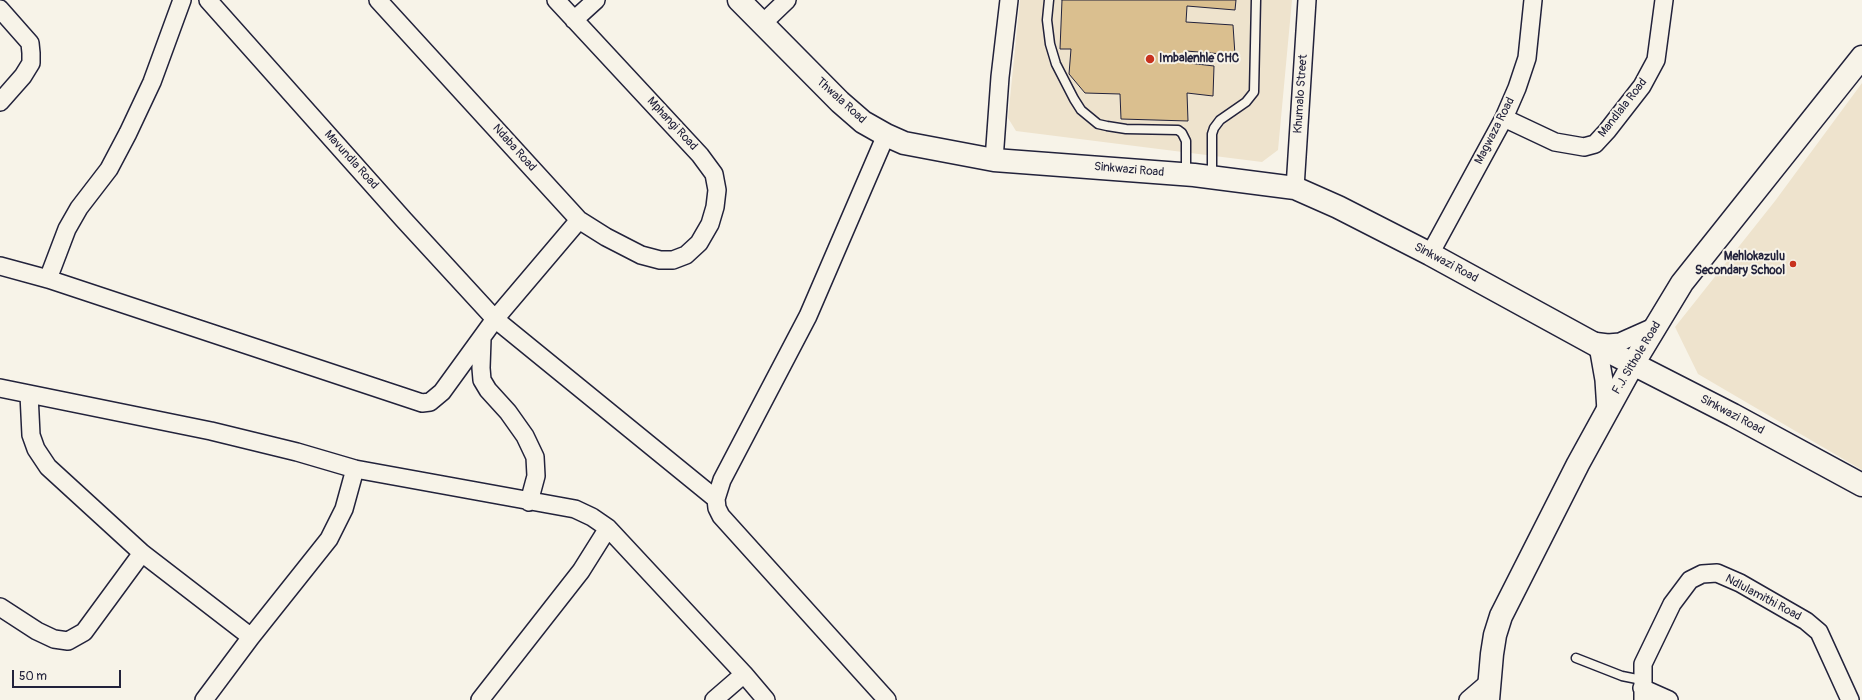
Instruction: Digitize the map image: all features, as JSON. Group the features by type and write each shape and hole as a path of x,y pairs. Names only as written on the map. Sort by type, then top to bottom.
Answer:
{"street":[{"path":"48,279 66,229 78,208 109,169 128,133 152,82 182,0"},
{"name":"Ndaba Road","path":"378,0 579,220 606,237 641,255 660,260 673,260"},
{"name":"Mphangi Road","path":"556,0 700,155 714,174 717,190 715,207 710,224 698,243 686,255 673,260"},
{"path":"574,20 596,0"},
{"name":"Thwala Road","path":"739,0 840,102 863,122 904,143 994,160"},
{"path":"762,24 787,0"},
{"path":"994,160 1000,77 1009,0"},
{"name":"Khumalo Street","path":"1294,188 1307,0"},
{"name":"Magwaza Road","path":"1430,254 1504,118 1517,88 1527,58 1533,0"},
{"name":"Mandlala Road","path":"1504,118 1555,142 1584,147 1595,144 1642,86 1656,60 1664,0"},
{"name":"Mavundla Road","path":"211,1 409,225 495,318 716,499"},
{"path":"0,9 30,43 32,53 31,63 0,102"},
{"name":"F.J. Sithole Road","path":"1489,691 1495,635 1501,616 1538,541 1606,411 1633,364 1682,283 1862,57"},
{"path":"886,135 808,316 722,480 716,499 717,508 721,516 887,700"},
{"name":"Sinkwazi Road","path":"994,160 1186,175 1294,188 1338,207 1430,254 1593,343 1827,465 1862,485"},
{"path":"0,266 48,279 422,403 430,402 442,392 482,339 495,318 579,220"},
{"path":"1606,411 1604,380 1593,343 1620,342 1656,326"},
{"path":"482,339 482,380 488,390 508,412 525,436 535,457 536,476 529,502"},
{"path":"0,388 211,431 297,452 354,469 529,502 575,509 592,517 608,528 744,674 766,700"},
{"path":"29,394 31,435 36,449 48,467 142,553 251,637"},
{"path":"204,700 251,637 329,538 344,509 354,469"},
{"path":"480,700 581,571 608,528"},
{"path":"0,608 37,631 54,639 68,641 84,632 142,553"},
{"name":"Ndlulamithi Road","path":"1642,689 1643,664 1672,604 1690,580 1702,574 1717,573 1747,587 1806,621 1819,632 1850,700"},
{"path":"714,700 744,674"},
{"path":"1642,689 1669,700"},
{"path":"1468,700 1489,691"}],"lane":[{"path":"1049,0 1047,20 1050,44 1056,64 1081,110 1098,124 1107,126 1126,129 1178,130 1182,133 1186,141 1186,175"},
{"path":"1212,178 1212,134 1214,128 1220,120 1246,102 1254,92 1256,0"},
{"path":"1576,658 1622,676 1642,689"}],"shaded area":[{"name":"Imbalenhle CHC","path":"1020,0 1292,0 1278,150 1262,162 1016,131 1008,118"},
{"name":"Mehlokazulu Secondary School","path":"1862,83 1862,470 1698,374 1675,327 1775,201"}],"building":[{"path":"1062,0 1236,0 1235,10 1187,6 1186,22 1233,25 1235,55 1186,51 1188,63 1214,66 1213,96 1187,93 1188,121 1121,119 1120,94 1085,93 1069,74 1071,49 1060,49"}],"place":[{"name":"Imbalenhle CHC","path":"1150,59"},
{"name":"Mehlokazulu Secondary School","path":"1793,264"}]}
